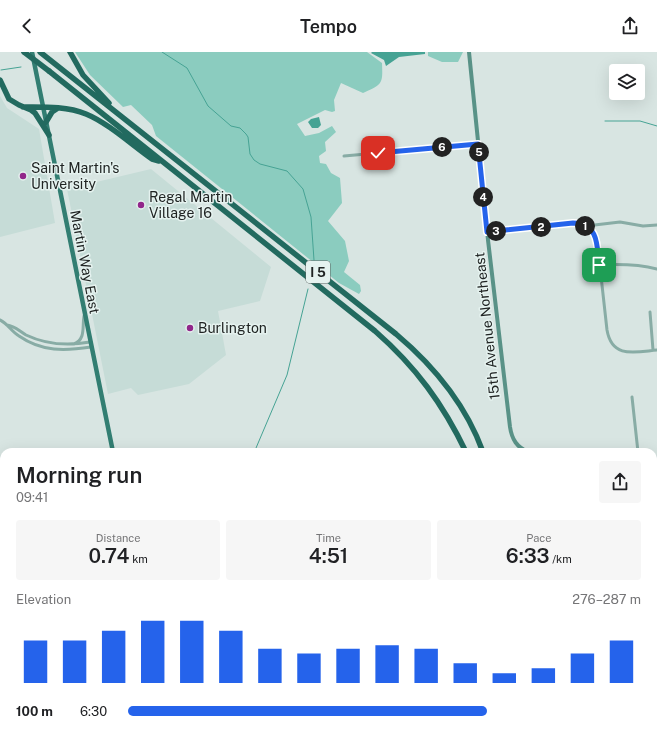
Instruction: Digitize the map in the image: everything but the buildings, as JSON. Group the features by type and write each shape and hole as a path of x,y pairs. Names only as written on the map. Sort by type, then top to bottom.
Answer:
{"highway":[{"name":"I 5","path":"24,52 369,327 393,348 432,392 450,420 464,448"},
{"path":"70,52 83,75 123,118"},
{"name":"I 5","path":"42,54 414,350 438,375 452,394 471,424 481,448"},
{"path":"0,80 10,99 35,113 49,135"},
{"path":"22,107 59,108 85,114 98,120 152,159 162,162"},
{"path":"46,122 52,112 59,108"}],"main road":[{"name":"Martin Way East","path":"32,52 112,448"}],"street":[{"name":"15th Avenue Northeast","path":"469,52 487,232 510,430 517,445 522,448"},
{"path":"344,156 478,144"},
{"path":"487,232 573,223 586,226 620,222 643,226 657,225"},
{"path":"586,226 592,231 596,238 608,334 613,345 623,351 633,352 655,350 650,312"},
{"path":"599,265 628,264 657,269"},
{"path":"71,345 79,342 82,338 84,314"},
{"path":"0,320 20,337 45,347 57,350 69,350 91,344"},
{"path":"7,325 12,326 26,335 55,344 91,344"},
{"path":"632,397 638,448"}],"shaded area":[{"path":"75,52 367,52 382,63 381,80 380,83 374,88 363,93 341,83 334,100 335,111 332,112 325,110 297,124 305,136 319,133 332,126 336,132 325,142 326,151 319,156 320,163 326,164 331,173 340,178 342,203 328,221 345,241 349,261 344,272 360,285 361,291 359,294 339,283 156,136 152,125 131,105 123,107 90,75"},
{"path":"425,52 425,54 399,57 386,66 384,60 371,53"},
{"path":"428,52 463,52 458,62 442,62 428,56"},
{"name":"Saint Martin's University","path":"0,96 7,108 39,129 55,223 0,237"},
{"path":"319,117 321,125 318,128 312,128 308,122 311,119"},
{"path":"151,169 271,267 260,301 218,311 226,355 189,384 138,395 131,388 108,394 67,189"}],"waterway":[{"path":"162,52 187,68 208,106 231,126 240,128 246,134 248,137 250,154 254,160 260,164 287,171 303,189 311,217 314,260"},
{"path":"1,70 21,67"},
{"path":"605,121 640,121 657,126"},
{"path":"256,448 287,375 308,289"}],"place":[{"name":"Saint Martin's University","path":"23,176"},
{"name":"Regal Martin Village 16","path":"141,205"},
{"name":"Burlington","path":"190,328"}],"route":[{"path":"378,153 478,144 487,232 573,223 581,224 592,231 597,240 599,265"}]}
